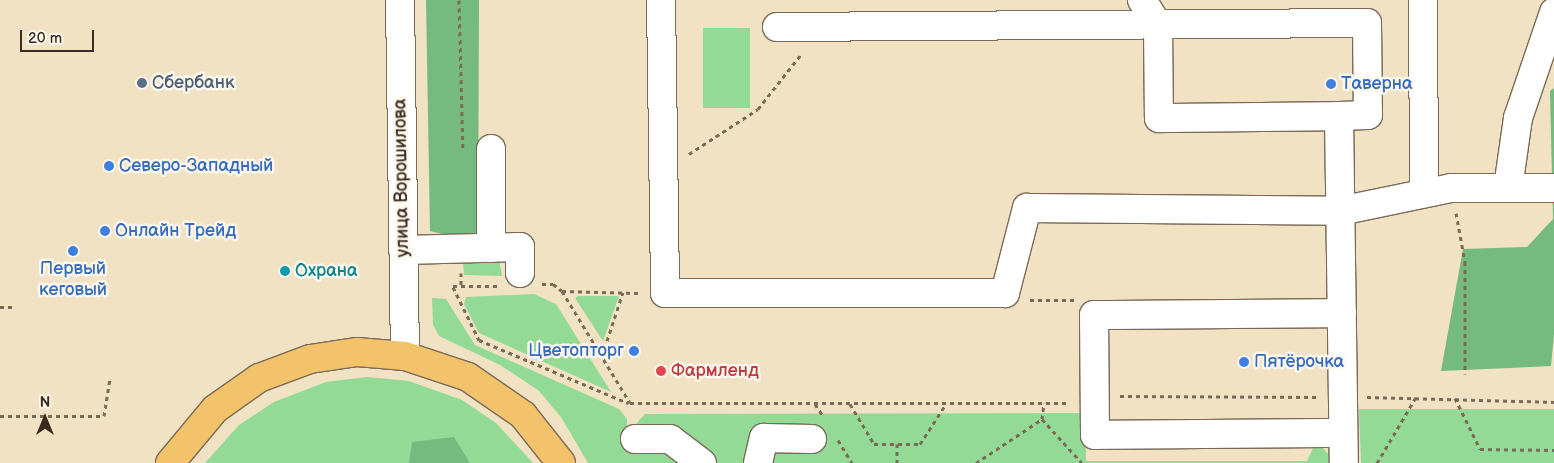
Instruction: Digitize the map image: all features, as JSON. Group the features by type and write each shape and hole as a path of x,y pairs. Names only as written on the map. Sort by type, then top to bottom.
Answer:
{"main road":[{"path":"170,463 215,409 268,374 334,354 405,356 437,364 497,394 523,415 561,463"}],"street":[{"name":"улица Ворошилова","path":"400,0 405,356"},
{"path":"661,0 665,293 1005,294 1027,208 1340,211 1424,191 1451,188 1554,188"},
{"path":"777,26 1158,26 1367,23 1368,115 1159,118 1158,26 1142,0"},
{"path":"1423,0 1424,191"},
{"path":"1508,188 1518,118 1554,12"},
{"path":"1338,116 1344,463"},
{"path":"490,149 490,248"},
{"path":"404,250 520,247 521,281"},
{"path":"1342,313 1094,315 1095,435 1344,433"},
{"path":"758,463 764,438 812,439"},
{"path":"635,439 670,439 702,463"}],"path":[{"path":"459,0 464,160"},
{"path":"664,170 758,109 821,26"},
{"path":"1451,188 1465,262 1465,374"},
{"path":"461,249 461,287"},
{"path":"630,403 562,291 553,284 521,281 461,287 453,286 479,340 630,403 1075,403"},
{"path":"602,357 623,292"},
{"path":"0,307 16,307"},
{"path":"0,416 104,416 110,379"},
{"path":"1377,463 1416,397"},
{"path":"1455,398 1480,449 1554,450"},
{"path":"850,403 874,444 920,444 946,404"},
{"path":"976,463 1042,419 1044,403"},
{"path":"1042,419 1082,463"},
{"path":"897,444 897,463"}],"green space":[{"path":"426,0 479,0 478,231 466,240 430,231"},
{"path":"703,28 750,28 750,108 703,108"},
{"path":"1554,88 1554,334 1551,366 1441,371 1463,249 1527,247 1553,219 1550,91"},
{"path":"499,259 502,276 464,275 463,261"},
{"path":"534,294 556,304 611,392 479,333 464,304 466,297"},
{"path":"578,296 619,296 603,341 575,298"},
{"path":"432,298 446,299 475,345 619,409 627,419 627,434 645,414 1085,413 1086,461 1307,461 1314,446 1321,446 1336,463 588,463 561,417 538,390 500,365 439,336 433,325"},
{"path":"367,377 409,381 462,400 496,423 533,463 205,463 239,425 274,402 326,382"},
{"path":"1359,409 1554,409 1554,463 1361,463"},
{"path":"454,437 470,463 409,463 412,442"}],"place":[{"name":"Сбербанк","path":"142,83"},
{"name":"Таверна","path":"1331,84"},
{"name":"Северо-Западный","path":"109,166"},
{"name":"Онлайн Трейд","path":"105,231"},
{"name":"Первый кеговый","path":"73,251"},
{"name":"Охрана","path":"285,271"},
{"name":"Цветопторг","path":"634,351"},
{"name":"Пятёрочка","path":"1244,362"},
{"name":"Фармленд","path":"661,371"}]}
